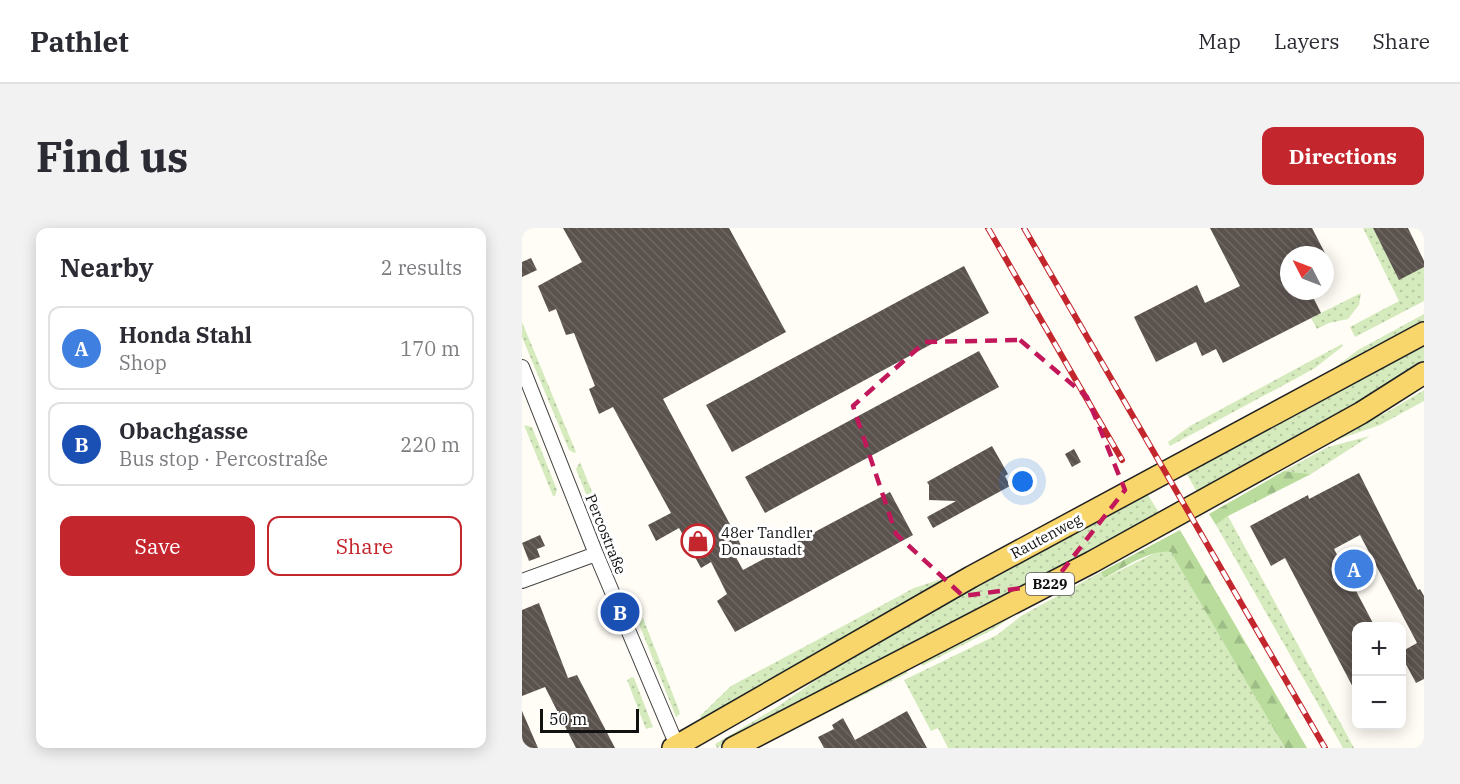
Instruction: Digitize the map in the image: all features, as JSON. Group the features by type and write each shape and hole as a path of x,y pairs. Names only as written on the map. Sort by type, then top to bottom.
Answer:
{"main road":[{"name":"Rautenweg","path":"676,747 971,577 1424,333"},
{"name":"B229","path":"734,748 1092,562 1361,413 1424,374"}],"street":[{"name":"Percostraße","path":"522,367 676,747"},
{"path":"522,581 596,554"}],"highlighted area":[{"path":"1020,340 1087,397 1125,490 1052,584 963,596 896,534 853,406 925,342"}],"green space":[{"path":"1363,228 1373,228 1399,278 1424,267 1424,301 1355,337 1350,327 1399,301"},
{"path":"1361,293 1359,305 1348,319 1329,323 1317,329 1311,318"},
{"path":"1424,314 1424,326 1328,373 1358,350"},
{"path":"522,322 576,452 574,453 569,450 522,337"},
{"path":"1424,341 1424,364 1198,494 1185,471"},
{"path":"1342,344 1343,346 1315,368 1170,446 1168,442 1190,426"},
{"path":"1424,390 1424,401 1380,425 1333,441 1331,439 1372,417 1384,414"},
{"path":"524,425 532,427 557,490 555,496 553,496"},
{"path":"1370,436 1311,474 1284,471 1328,447"},
{"path":"580,462 616,551 610,554 576,469"},
{"path":"1284,471 1311,474 1228,516 1216,525 1209,514"},
{"path":"1146,492 1160,514 850,680 717,748 715,744 774,709 864,647"},
{"path":"1228,516 1354,748 1343,748 1216,525"},
{"path":"1180,530 1307,748 1285,748 1171,552 1145,556 1104,578 1101,572"},
{"path":"1163,551 1171,552 1176,558 1285,748 948,748 938,728 931,731 904,680 997,635 1021,616 1101,572 1105,578"},
{"path":"956,574 704,722 700,716 731,686 914,588"},
{"path":"1016,612 994,629 922,666 921,659"},
{"path":"643,618 679,710 680,714 676,717 639,624"},
{"path":"904,669 908,673 801,726 800,723"},
{"path":"632,677 653,727 646,729 627,680"}],"building":[{"path":"563,228 729,228 786,332 663,399 741,545 732,550 743,570 890,492 913,535 735,632 717,601 727,594 711,562 701,568 679,528 656,541 648,525 671,513 613,407 599,414 589,389 595,386 574,333 566,335 556,309 549,312 538,286 582,262"},
{"path":"1210,228 1312,228 1321,246 1280,246 1280,300 1314,300 1321,313 1223,363 1216,349 1202,356 1196,342 1156,362 1134,317 1197,285 1205,303 1240,286"},
{"path":"1373,228 1408,228 1424,261 1424,267 1399,280"},
{"path":"531,258 537,270 522,277 522,262"},
{"path":"964,266 989,313 732,452 706,405"},
{"path":"979,351 999,387 765,513 745,477"},
{"path":"992,446 1008,474 1005,476 1010,486 933,528 927,517 956,501 929,500 927,482"},
{"path":"1074,449 1081,462 1072,467 1065,454"},
{"path":"1359,473 1418,590 1420,589 1424,596 1424,679 1416,683 1406,664 1406,649 1417,643 1360,535 1334,549 1372,622 1352,622 1352,685 1285,558 1271,566 1250,526 1308,495 1309,499"},
{"path":"540,535 545,546 537,549 540,557 529,561 522,543"},
{"path":"539,603 568,678 577,675 615,748 576,748 545,687 522,696 522,610"},
{"path":"522,711 538,748 522,748"},
{"path":"907,711 927,748 824,748 818,737 834,729 832,725 843,718 855,740"}],"railway":[{"path":"988,228 1122,460"},
{"path":"1024,228 1325,748"}],"place":[{"name":"48er Tandler Donaustadt","path":"698,541"},
{"name":"Honda Stahl","path":"1354,569"},
{"name":"Obachgasse","path":"620,612"}]}
